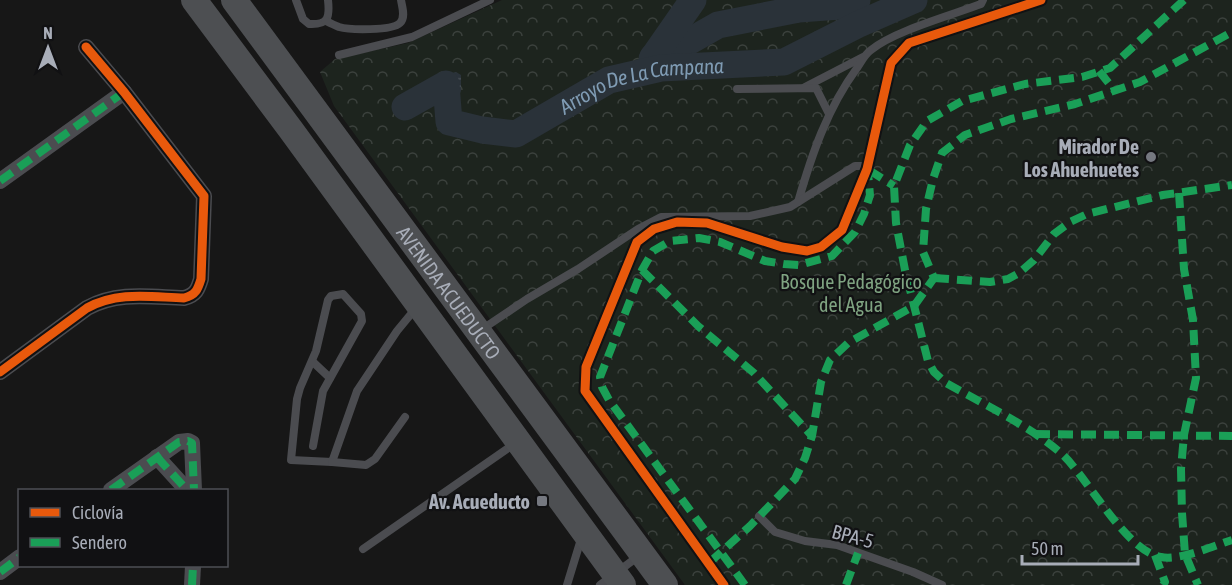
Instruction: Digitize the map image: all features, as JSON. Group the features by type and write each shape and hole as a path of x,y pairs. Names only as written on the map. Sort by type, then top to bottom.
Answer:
{"main road":[{"name":"AVENIDA ACUEDUCTO","path":"194,0 583,533 607,583"},
{"name":"AVENIDA ACUEDUCTO","path":"243,6 478,332 665,585"}],"street":[{"path":"0,372 87,308 103,300 121,296 184,298 192,296 198,290 201,279 204,196 124,92 86,47"},
{"path":"0,181 124,92"},
{"path":"112,489 179,442 188,441 192,443 194,489"},
{"path":"157,457 186,489"},
{"path":"0,572 18,558"},
{"path":"192,585 193,567"}],"lane":[{"path":"296,0 303,19 309,24 320,25 326,21 329,12 328,0"},
{"path":"326,21 340,27 362,30 392,27 400,23 403,16 401,0"},
{"path":"798,202 812,152 829,114 846,82 870,50 898,35 981,4 983,0"},
{"path":"339,55 412,37 485,1"},
{"path":"804,88 866,55"},
{"path":"737,89 816,88 829,114"},
{"path":"478,332 527,299 578,270 638,229 661,217 750,216 790,207 855,166 863,166 870,171"},
{"path":"314,446 323,391 362,321 361,314 343,294 336,293 328,300 313,362 297,399 291,460 366,465 375,459 405,417"},
{"path":"332,462 357,391 396,331 418,305"},
{"path":"313,362 330,378"},
{"path":"363,549 518,442"},
{"name":"BPA-5","path":"759,516 775,532 805,542 837,545 913,572 942,585"},
{"path":"567,585 583,533"},
{"path":"607,583 642,554"}],"green space":[{"name":"Bosque Pedagógico del Agua","path":"502,0 1232,0 1232,585 685,585 334,106 320,72 335,59 408,43"}],"shaded area":[{"path":"456,72 461,75 461,91 457,100 453,101 441,91 440,84 445,77"}],"waterway":[{"path":"652,59 693,0"},
{"path":"653,57 681,46 718,25 799,9 854,5 857,0"},
{"name":"Arroyo De La Campana","path":"405,107 446,84 449,122 482,130 516,134 609,80 661,68 784,62 857,25 914,0"}],"marked path":[{"path":"1184,0 1110,68 1082,77 1025,84 962,101 927,121 910,145 894,186 896,223 905,270 928,361 934,372 946,383 1007,416 1063,455 1121,529 1148,552 1161,557 1177,557 1232,540"},
{"path":"710,562 750,526 795,479 812,436 821,382 830,360 848,343 914,306 934,278 923,252 926,209 942,153 965,135 1011,119 1075,104 1140,82 1232,32"},
{"path":"1099,71 1116,92"},
{"path":"0,181 124,92"},
{"path":"869,170 894,186"},
{"path":"745,585 609,400 600,377 642,270 653,251 670,241 699,238 720,242 765,261 784,264 799,265 832,256 855,232 864,214 870,195 868,173"},
{"path":"934,278 990,282 1008,279 1034,260 1054,234 1070,222 1087,214 1163,195 1232,185"},
{"path":"1179,193 1184,269 1193,320 1196,378 1184,435 1181,469 1182,513 1185,554 1198,585"},
{"path":"642,270 698,326 754,373 812,436"},
{"path":"1035,434 1232,436"},
{"path":"112,489 179,442 188,441 192,443 194,489"},
{"path":"157,457 186,489"},
{"path":"846,585 858,553"},
{"path":"1155,555 1165,582 1163,585"},
{"path":"0,572 18,558"},
{"path":"192,585 193,567"}],"cycle path":[{"path":"724,585 585,391 586,367 637,242 654,229 677,222 707,223 782,247 807,251 821,247 842,230 867,169 891,63 909,43 1041,0"},
{"path":"0,372 87,308 122,297 184,298 196,291 201,279 204,196 124,92 86,47"}],"place":[{"name":"Mirador De Los Ahuehuetes","path":"1151,157"},
{"name":"Av. Acueducto","path":"542,501"}]}
